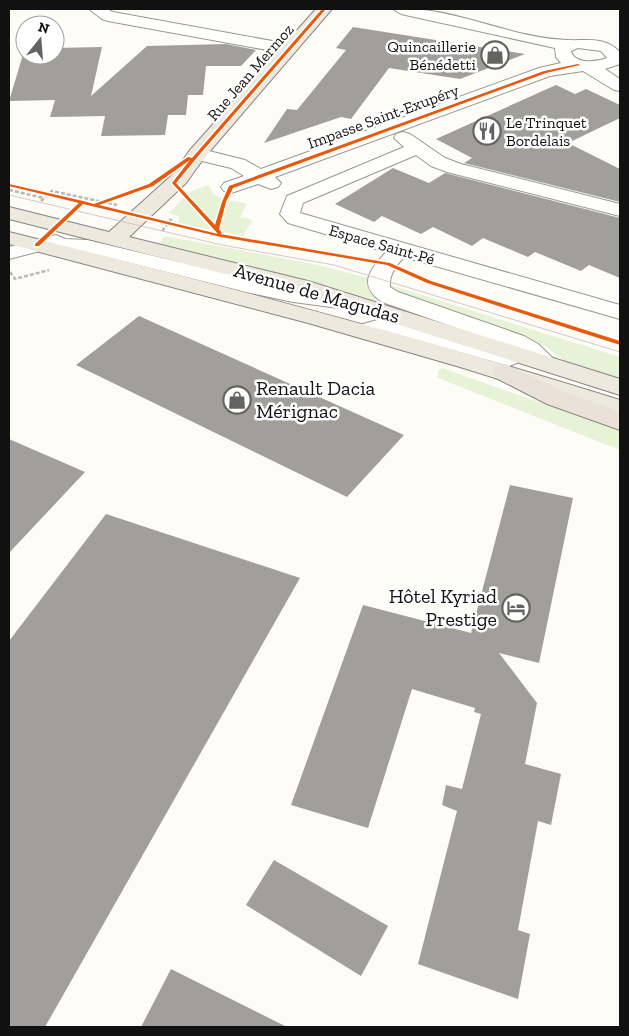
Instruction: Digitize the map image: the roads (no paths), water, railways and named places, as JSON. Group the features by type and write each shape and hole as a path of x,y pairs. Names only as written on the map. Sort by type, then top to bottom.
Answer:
{"highway":[{"path":"505,372 556,398 620,421"}],"main road":[{"name":"Rue Jean Mermoz","path":"114,239 121,209 178,179 197,154 324,9"},
{"name":"Rue Jean Mermoz","path":"77,242 152,185 197,154"},
{"name":"Avenue de Magudas","path":"14,218 77,242 368,332 505,372 620,409"},
{"path":"9,238 37,245"},
{"path":"77,242 114,239"},
{"name":"Avenue de Magudas","path":"114,239 291,283 365,305 620,388"}],"street":[{"path":"97,9 108,16 289,49"},
{"path":"401,9 533,40 572,58 614,59"},
{"name":"Impasse Saint-Exupéry","path":"231,187 545,72 572,58 578,43 614,59"},
{"path":"390,128 438,162 473,174 620,210"},
{"path":"197,154 238,164 289,194 294,200 417,148"},
{"name":"Espace Saint-Pé","path":"294,200 290,214 295,220 620,312"},
{"path":"9,267 77,242"},
{"path":"9,254 37,245 77,242 283,293 365,305"},
{"path":"399,249 382,270 378,282 379,290 390,297 516,341 530,349 548,364"},
{"path":"368,332 374,327 381,325 397,327 509,358 548,364"}],"tram line":[{"path":"9,195 222,245 334,265 620,352"}],"place":[{"name":"Quincaillerie Bénédetti","path":"495,55"},
{"name":"Le Trinquet Bordelais","path":"487,131"},
{"name":"Renault Dacia Mérignac","path":"237,400"},
{"name":"Hôtel Kyriad Prestige","path":"516,608"}]}
